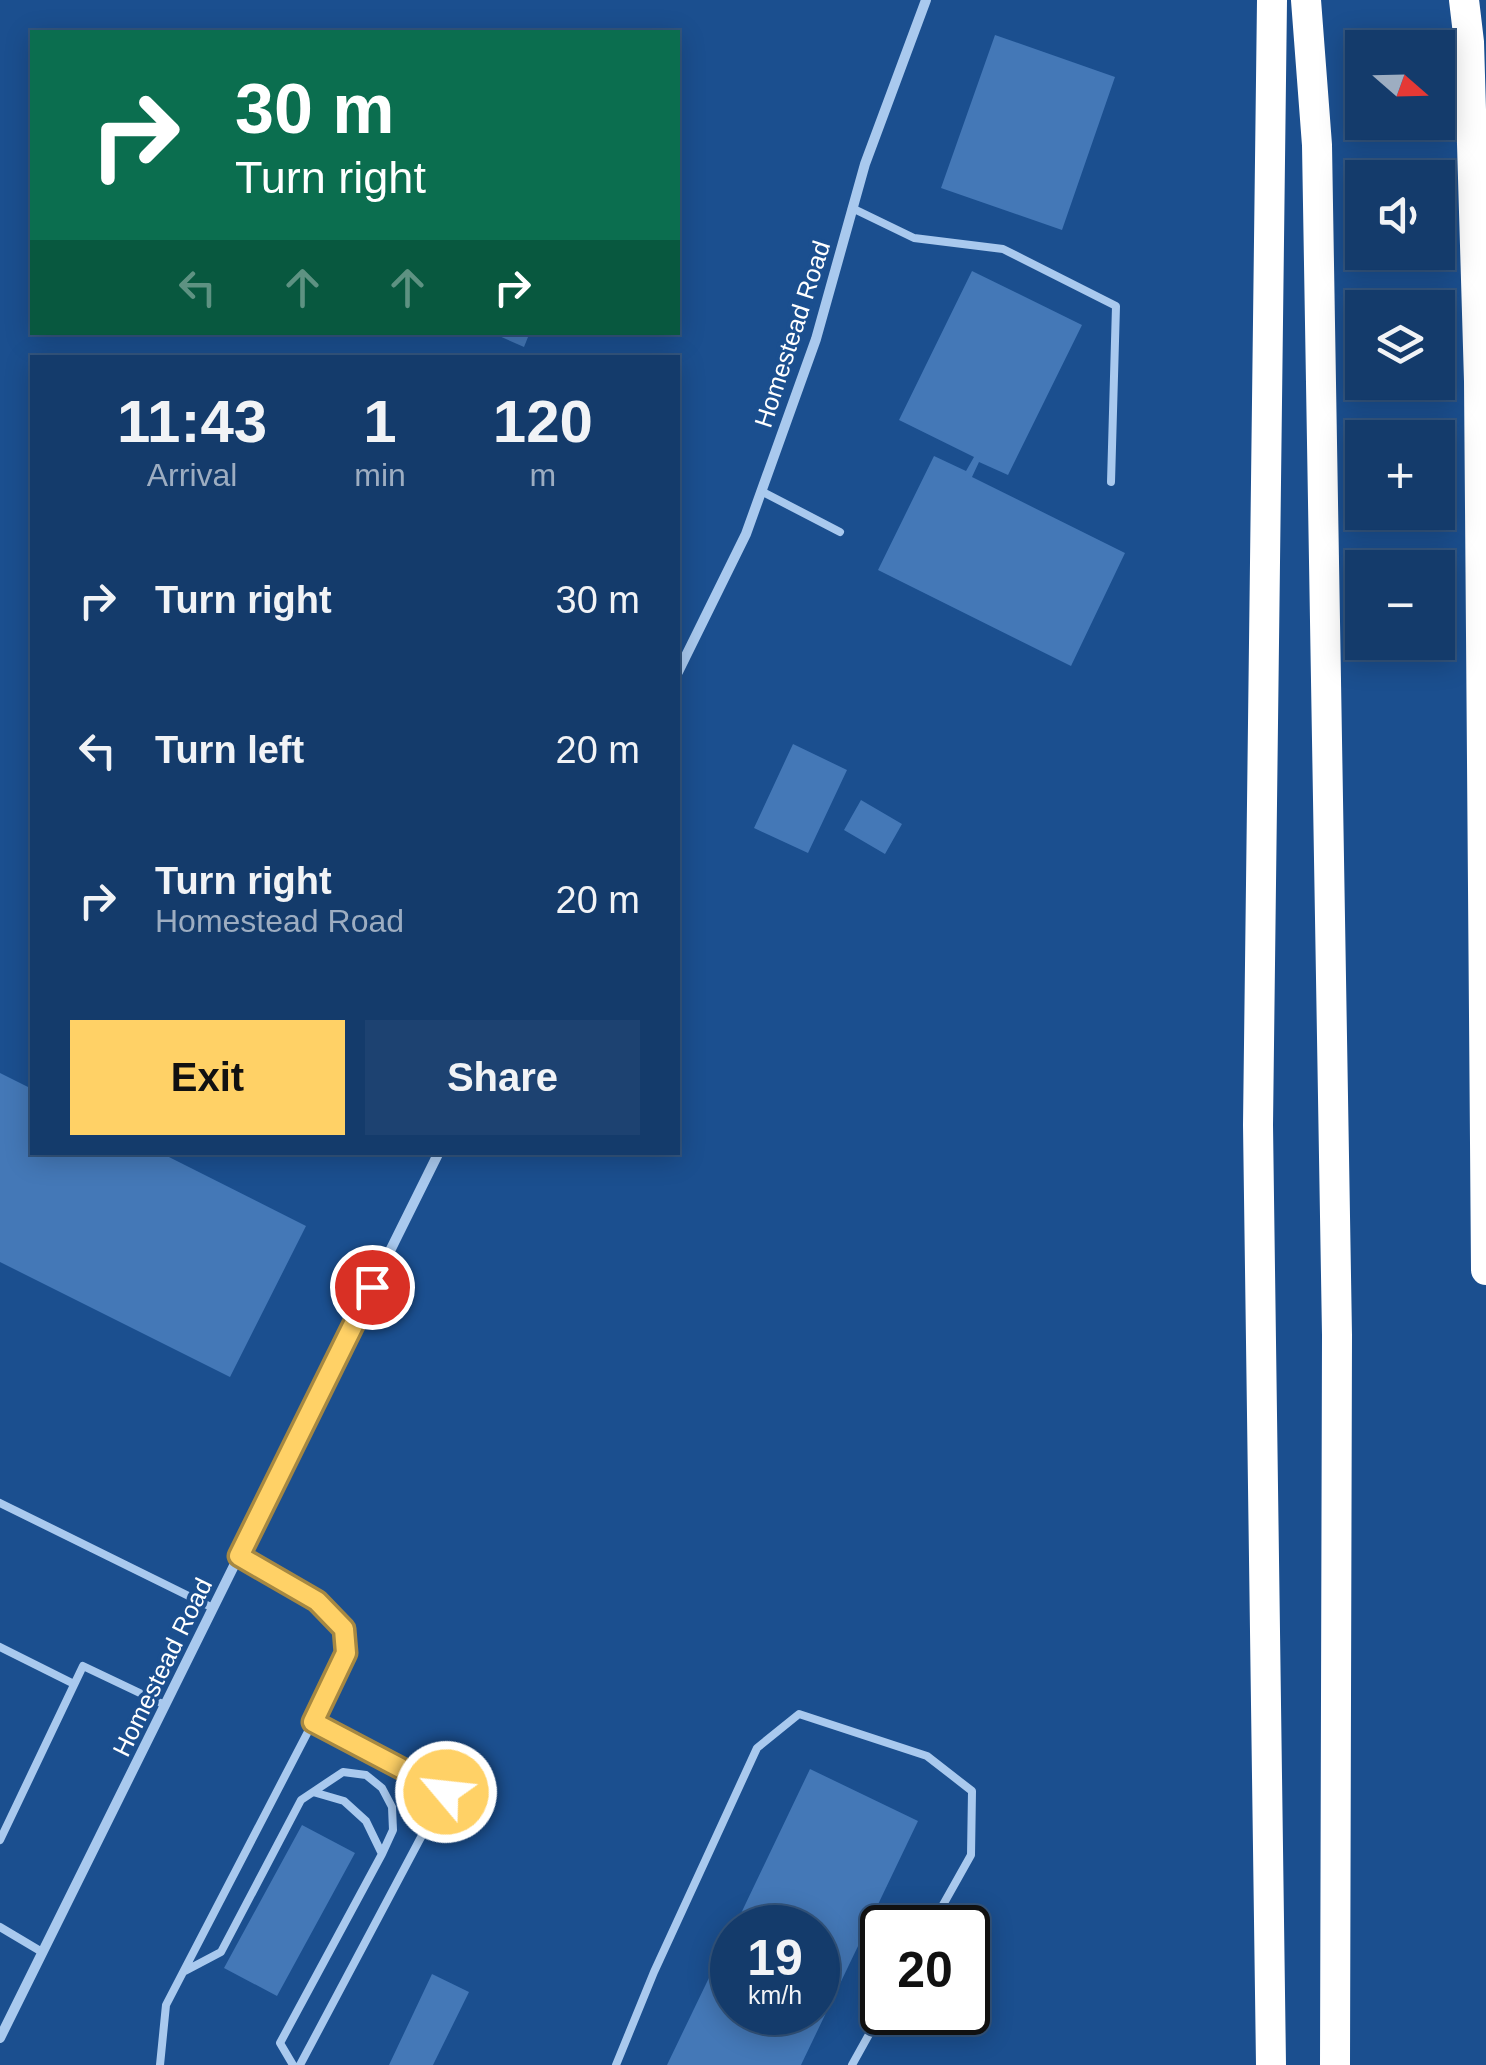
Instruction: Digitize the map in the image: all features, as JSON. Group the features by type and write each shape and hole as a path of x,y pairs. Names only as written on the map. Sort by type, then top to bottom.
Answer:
{"highway":[{"path":"1271,2065 1258,1125 1272,0"},
{"path":"1306,0 1317,145 1336,1315 1335,2065"},
{"path":"1464,0 1469,42 1479,381 1486,1270"},
{"path":"1479,381 1486,460"}],"street":[{"name":"Homestead Road","path":"680,668 746,534 816,339 865,164 926,0"},
{"name":"Homestead Road","path":"0,2038 438,1155"}],"lane":[{"path":"852,208 914,238 1003,249 1116,306 1111,482"},
{"path":"760,491 840,532"},
{"path":"0,1503 213,1608"},
{"path":"160,2065 166,2004 346,1653 344,1629 317,1601 239,1556"},
{"path":"0,1648 74,1684"},
{"path":"0,1840 83,1666 165,1706"},
{"path":"616,2065 654,1972 757,1748 798,1714 927,1756 972,1791 970,1855 943,1905"},
{"path":"183,1972 220,1952 301,1800 343,1772 366,1775 382,1788 392,1807 393,1830 280,2043 296,2065 446,1792 313,1722"},
{"path":"313,1792 344,1801 366,1821 382,1854"},
{"path":"0,1928 42,1952"},
{"path":"852,2065 869,2035"}],"building":[{"path":"995,35 1115,77 1062,230 941,188"},
{"path":"972,271 1082,325 1008,475 979,462 972,477 1125,553 1071,666 878,570 934,456 966,471 974,457 899,420"},
{"path":"497,335 529,335 524,347"},
{"path":"793,744 847,770 808,853 754,828"},
{"path":"861,800 902,824 885,854 844,830"},
{"path":"0,1073 30,1088 30,1155 165,1155 306,1226 230,1377 0,1262"},
{"path":"810,1769 918,1821 878,1905 860,1905 860,1942 840,1984 840,1905 745,1905"},
{"path":"302,1825 355,1853 277,1996 224,1968"},
{"path":"432,1974 469,1992 433,2065 389,2065"},
{"path":"710,1976 710,2035 815,2035 801,2065 667,2065"}],"route":[{"path":"372,1287 239,1556 317,1601 344,1629 346,1653 313,1722 446,1792"}]}
